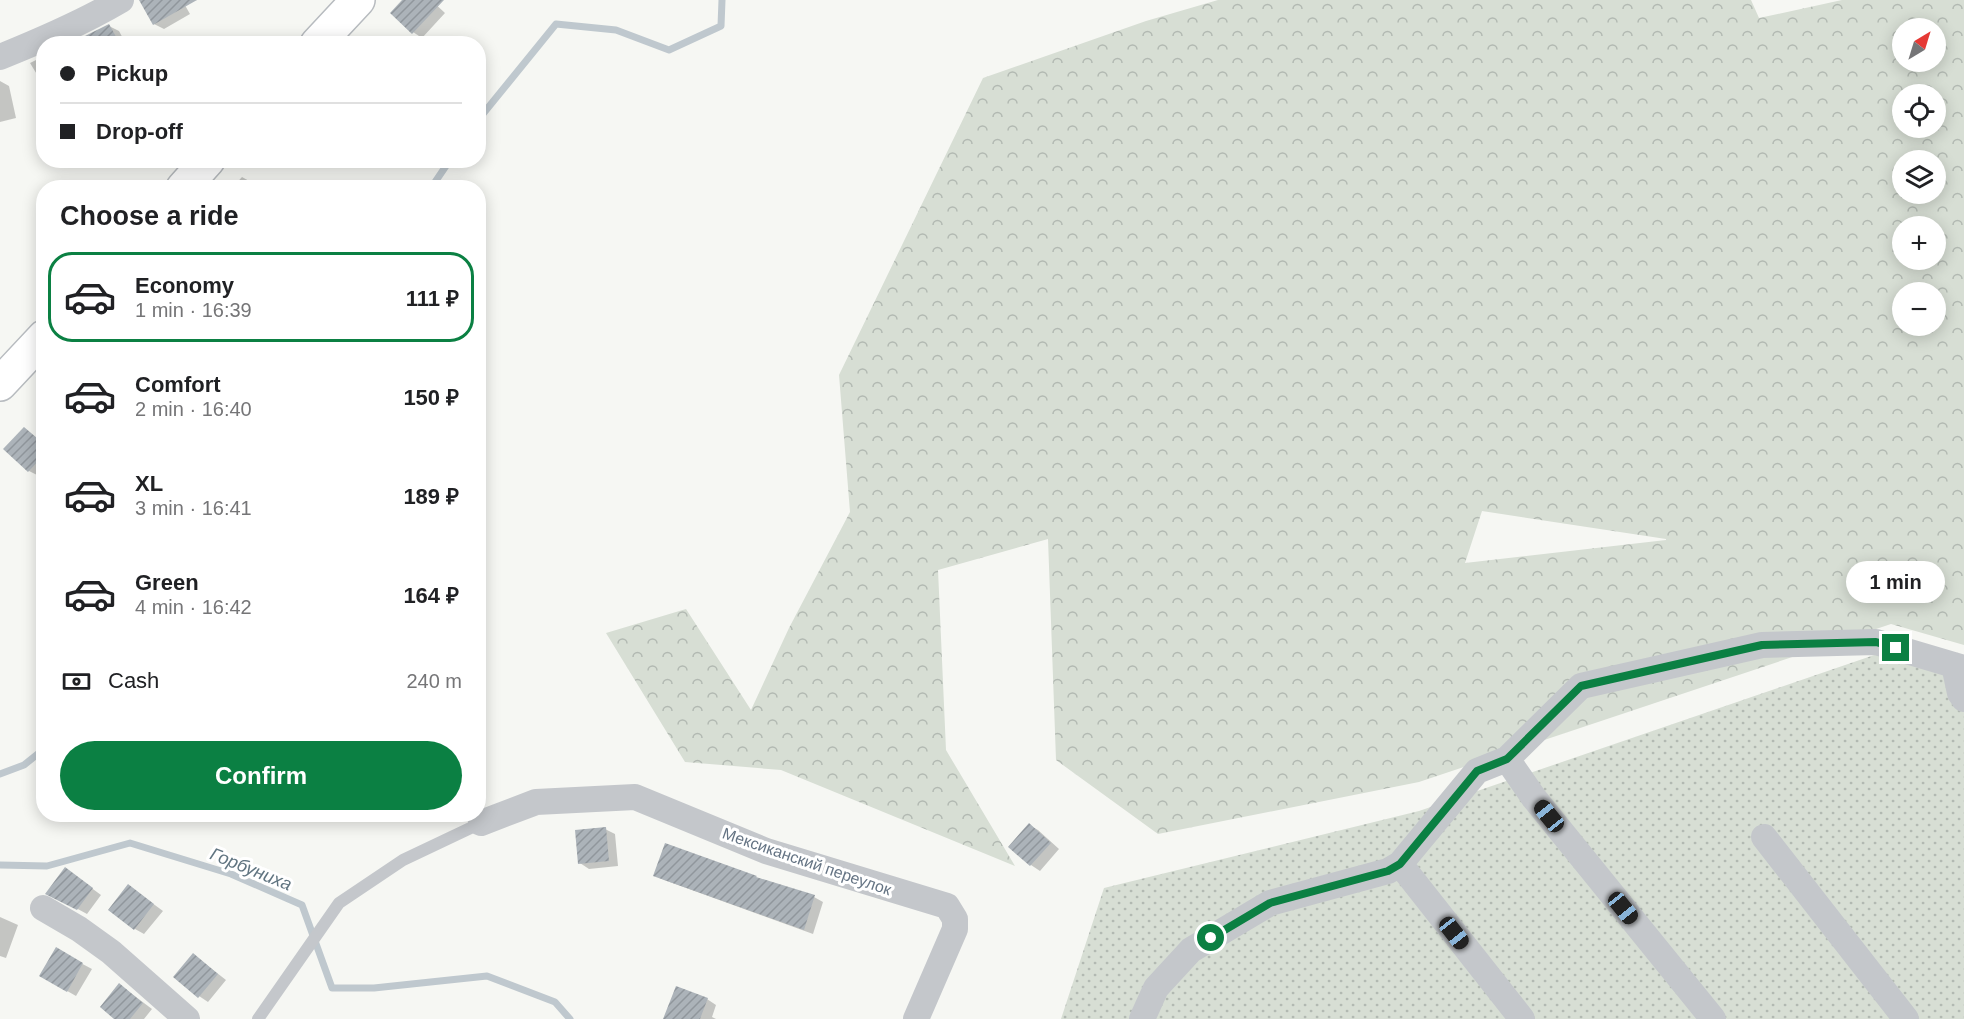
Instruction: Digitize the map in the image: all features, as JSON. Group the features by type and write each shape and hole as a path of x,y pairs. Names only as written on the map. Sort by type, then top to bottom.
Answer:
{"main road":[{"path":"324,36 358,0"},
{"path":"190,180 201,168"},
{"path":"6,368 36,344"}],"street":[{"path":"52,36 121,0"},
{"path":"0,57 36,42"},
{"path":"1142,1019 1156,988 1191,950 1270,903 1388,871 1400,864 1477,771 1507,759 1581,686 1762,645 1876,642 1959,666 1960,693 1964,699"},
{"path":"1507,759 1534,798 1713,1019"},
{"name":"Мексиканский переулок","path":"486,821 536,802 635,797 766,851 946,906 955,919 955,929 916,1019"},
{"path":"1764,837 1901,1017"},
{"path":"1400,864 1522,1019"},
{"path":"43,908 79,929 111,952 187,1019"}],"lane":[{"path":"258,1019 339,903 403,860 481,823"}],"green space":[{"path":"1218,0 1751,0 1759,18 1842,0 1964,0 1964,645 1891,624 1419,782 1158,834 1056,760 1048,539 938,570 946,750 1015,866 781,770 685,762 606,633 686,609 751,710 789,628 850,512 839,375 983,78 1146,21","holes":["1482,511 1666,539 1666,540 1465,563"]},
{"path":"1886,651 1964,672 1964,1019 1061,1019 1104,888 1419,811"}],"building":[{"path":"139,0 197,0 153,25"},
{"path":"402,0 444,0 412,34 390,13"},
{"path":"109,24 116,36 85,36"},
{"path":"24,427 36,437 36,464 28,472 3,449"},
{"path":"1029,823 1051,843 1030,866 1008,847"},
{"path":"606,827 609,861 578,864 575,830"},
{"path":"665,843 756,877 815,895 804,930 653,876"},
{"path":"65,867 93,888 77,910 45,894"},
{"path":"128,884 154,904 134,930 108,910"},
{"path":"56,947 83,963 67,992 39,976"},
{"path":"193,953 218,974 198,998 173,977"},
{"path":"119,983 143,1003 130,1019 114,1019 100,1007"},
{"path":"676,986 708,998 700,1019 663,1019"}],"waterway":[{"name":"Горбуниха","path":"486,110 556,24 616,30 669,50 721,26 722,0"},
{"name":"Горбуниха","path":"436,180 445,168"},
{"name":"Горбуниха","path":"0,774 24,765 36,755"},
{"name":"Горбуниха","path":"0,865 47,866 130,843 231,874 302,905 332,988 374,988 487,976 555,1002 570,1019"}],"route":[{"path":"1211,938 1270,903 1388,871 1400,864 1477,771 1507,759 1581,686 1762,645 1876,642 1896,648"}]}
